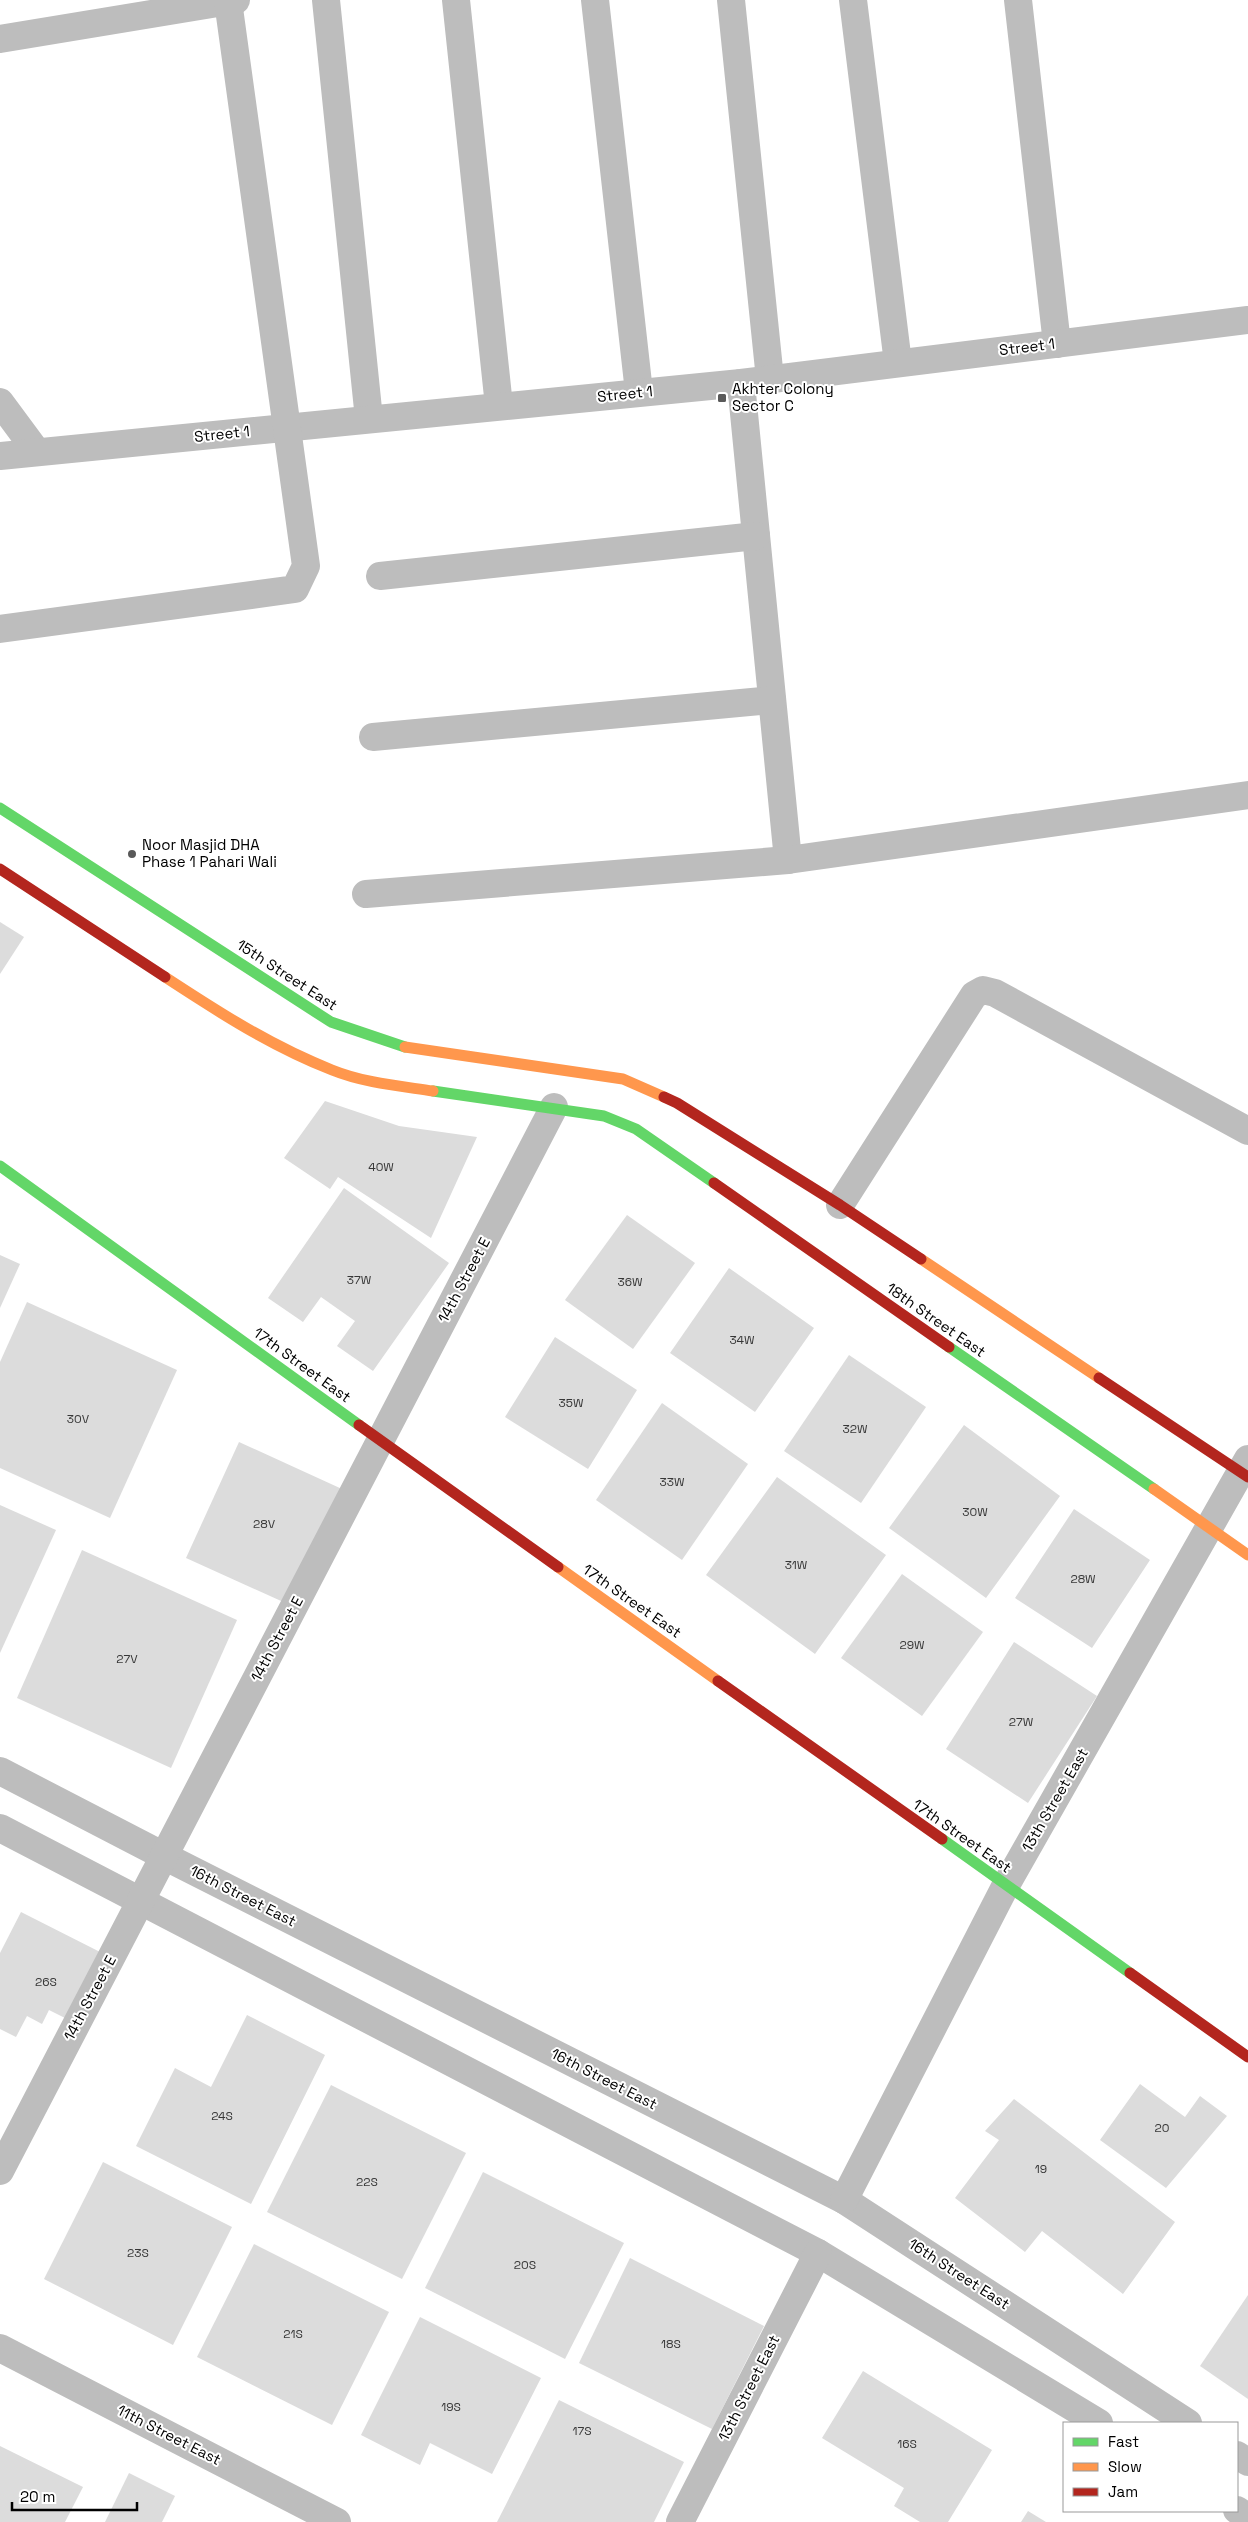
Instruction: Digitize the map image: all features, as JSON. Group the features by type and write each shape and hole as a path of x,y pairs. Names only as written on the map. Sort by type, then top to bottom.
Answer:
{"street":[{"path":"326,0 369,419"},
{"path":"456,0 499,406"},
{"path":"595,0 639,392"},
{"path":"731,0 770,379"},
{"path":"853,0 898,363"},
{"path":"1018,0 1057,344"},
{"path":"0,39 232,1 306,566 295,589 0,629"},
{"name":"Street 1","path":"0,456 770,379 1248,320"},
{"path":"741,382 788,860"},
{"path":"0,402 37,452"},
{"path":"380,576 756,536"},
{"path":"373,737 772,700"},
{"path":"366,894 788,860 1248,795"},
{"name":"15th Street East","path":"0,808 332,1022 408,1048 623,1079 676,1103 840,1205"},
{"path":"0,869 251,1034 292,1054 333,1071 374,1082 554,1107"},
{"path":"1246,1469 840,1205 974,996 983,990 995,993 1248,1131"},
{"name":"18th Street East","path":"554,1107 604,1116 636,1129 1248,1555"},
{"name":"14th Street E","path":"0,2171 554,1107"},
{"name":"17th Street East","path":"0,1166 381,1441 1248,2057"},
{"name":"13th Street East","path":"844,2200 1006,1885 1209,1528 1246,1469"},
{"name":"16th Street East","path":"0,1771 844,2200 1186,2422"},
{"path":"0,1828 818,2253 1098,2422"},
{"name":"13th Street East","path":"680,2522 818,2253"},
{"name":"11th Street East","path":"0,2348 337,2522"}],"building":[{"path":"0,922 24,937 0,974"},
{"path":"325,1101 399,1126 477,1137 431,1238 338,1177 330,1189 284,1158"},
{"path":"344,1188 449,1263 373,1371 337,1346 355,1321 321,1297 303,1322 268,1298"},
{"path":"627,1215 695,1263 633,1349 565,1300"},
{"path":"0,1255 20,1264 0,1308"},
{"path":"729,1268 814,1328 755,1412 670,1353"},
{"path":"27,1302 177,1370 110,1518 0,1468 0,1362"},
{"path":"555,1337 637,1390 588,1469 505,1417"},
{"path":"849,1355 926,1407 861,1503 784,1451"},
{"path":"662,1403 748,1464 682,1560 596,1500"},
{"path":"964,1425 1060,1496 986,1598 889,1528"},
{"path":"239,1442 342,1489 290,1605 186,1558"},
{"path":"777,1477 886,1555 815,1654 706,1575"},
{"path":"0,1505 56,1530 0,1653"},
{"path":"1074,1509 1150,1560 1092,1648 1015,1598"},
{"path":"82,1550 237,1620 171,1768 17,1698"},
{"path":"902,1574 983,1632 922,1716 841,1658"},
{"path":"1014,1642 1097,1696 1028,1803 946,1749"},
{"path":"21,1912 106,1955 73,2022 49,2010 42,2024 27,2016 16,2037 0,2029 0,1953"},
{"path":"247,2015 325,2055 251,2204 136,2146 175,2068 211,2087"},
{"path":"1140,2084 1185,2117 1200,2096 1227,2116 1166,2188 1100,2140"},
{"path":"331,2085 466,2153 402,2279 267,2212"},
{"path":"1014,2099 1175,2222 1123,2294 1042,2231 1025,2252 955,2198 999,2140 985,2131"},
{"path":"103,2162 232,2227 173,2345 44,2279"},
{"path":"483,2172 624,2243 565,2359 425,2288"},
{"path":"254,2244 389,2312 332,2425 197,2357"},
{"path":"630,2258 764,2326 712,2429 579,2363"},
{"path":"1248,2295 1248,2399 1200,2366"},
{"path":"420,2317 541,2378 492,2474 430,2443 420,2465 361,2435"},
{"path":"863,2371 992,2450 948,2522 920,2522 894,2506 904,2488 822,2438"},
{"path":"559,2400 684,2462 654,2522 497,2522"},
{"path":"0,2446 83,2487 65,2522 0,2522"},
{"path":"129,2473 175,2496 162,2522 105,2522"},
{"path":"1028,2511 1046,2522 1021,2522"}],"traffic: fast":[{"path":"0,808 331,1022 405,1047"},
{"path":"433,1091 604,1116 636,1129 714,1183"},
{"path":"0,1166 359,1425"},
{"path":"949,1347 1154,1489"},
{"path":"942,1839 1130,1973"}],"traffic: slow":[{"path":"165,977 246,1028 310,1061 357,1078 382,1084 433,1091"},
{"path":"405,1047 623,1079 664,1097"},
{"path":"921,1259 1099,1378"},
{"path":"1154,1489 1248,1555"},
{"path":"558,1567 718,1681"}],"traffic: jam":[{"path":"0,869 165,977"},
{"path":"664,1097 677,1103 840,1205 921,1259"},
{"path":"714,1183 949,1347"},
{"path":"1099,1378 1248,1477"},
{"path":"359,1425 558,1567"},
{"path":"718,1681 942,1839"},
{"path":"1130,1973 1248,2057"}],"place":[{"name":"Akhter Colony Sector C","path":"722,398"},
{"name":"Noor Masjid DHA Phase 1 Pahari Wali","path":"132,854"}]}
